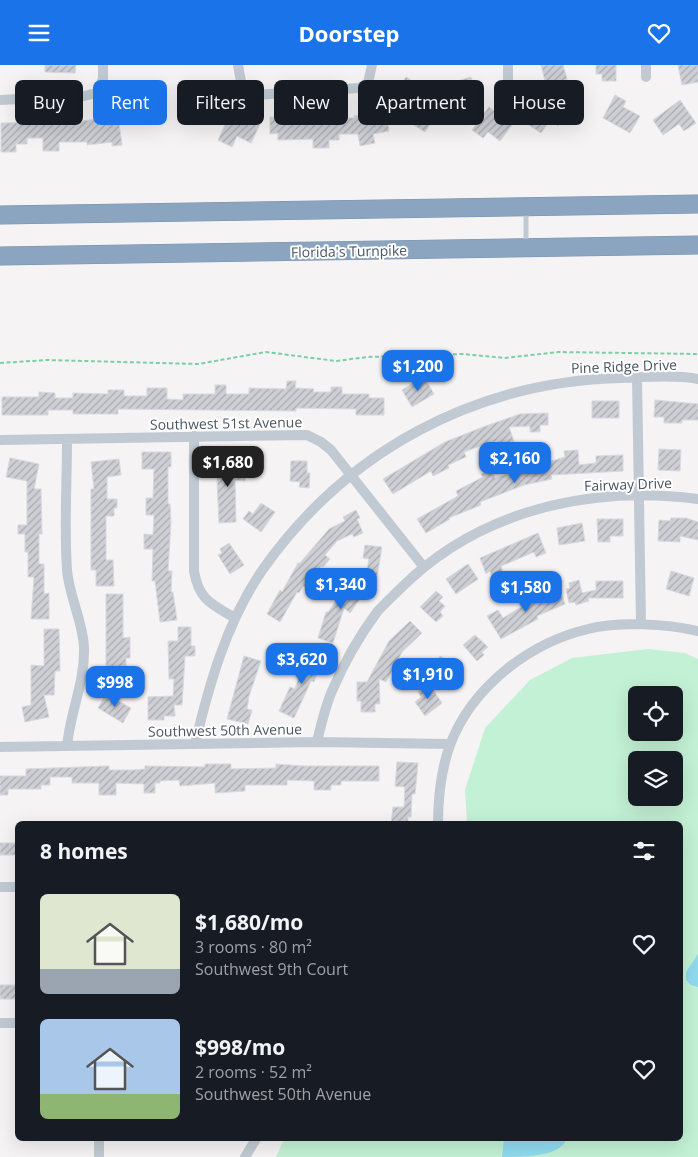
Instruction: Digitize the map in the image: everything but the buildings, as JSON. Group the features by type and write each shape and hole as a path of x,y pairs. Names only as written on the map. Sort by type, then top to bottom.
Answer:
{"highway":[{"path":"0,215 698,204"},
{"name":"Florida's Turnpike","path":"0,256 698,245"}],"street":[{"path":"0,100 84,97 97,93 103,79 103,65"},
{"path":"238,65 242,87 255,95 358,89 368,83 372,65"},
{"path":"508,65 508,80"},
{"path":"646,65 646,77"},
{"path":"637,377 641,625"},
{"name":"Pine Ridge Drive","path":"194,744 212,675 236,618 260,573 294,529 351,474 408,435 480,403 524,389 565,381 637,377 698,379"},
{"name":"Southwest 51st Avenue","path":"0,440 307,435 331,450 423,565"},
{"path":"194,436 194,571 197,589 206,600 236,618"},
{"path":"67,440 67,571 80,618 84,648 82,676 68,732 68,746"},
{"name":"Fairway Drive","path":"317,742 331,692 377,612 423,565 482,529 526,511 596,497 639,496 698,499"},
{"path":"438,821 438,803 443,769 450,744 468,711 497,676 540,647 588,629 641,625 680,627 698,631"},
{"name":"Southwest 50th Avenue","path":"0,747 317,742 450,744"},
{"path":"0,887 15,887"},
{"path":"0,1023 15,1023"},
{"path":"99,1141 99,1157"},
{"path":"245,1157 255,1141"}],"lane":[{"path":"526,207 526,248"}],"path":[{"path":"0,363 48,360 198,364 266,352 336,361 368,357 463,354 504,358 558,352 698,355"}],"green space":[{"path":"648,649 685,653 698,659 698,1157 276,1157 283,1141 683,1141 683,821 467,821 465,790 485,728 530,680 572,658"}],"water":[{"path":"698,954 698,987 691,985 686,980 686,972"},
{"path":"504,1141 565,1141 561,1147 554,1151 538,1155 502,1157"}]}
